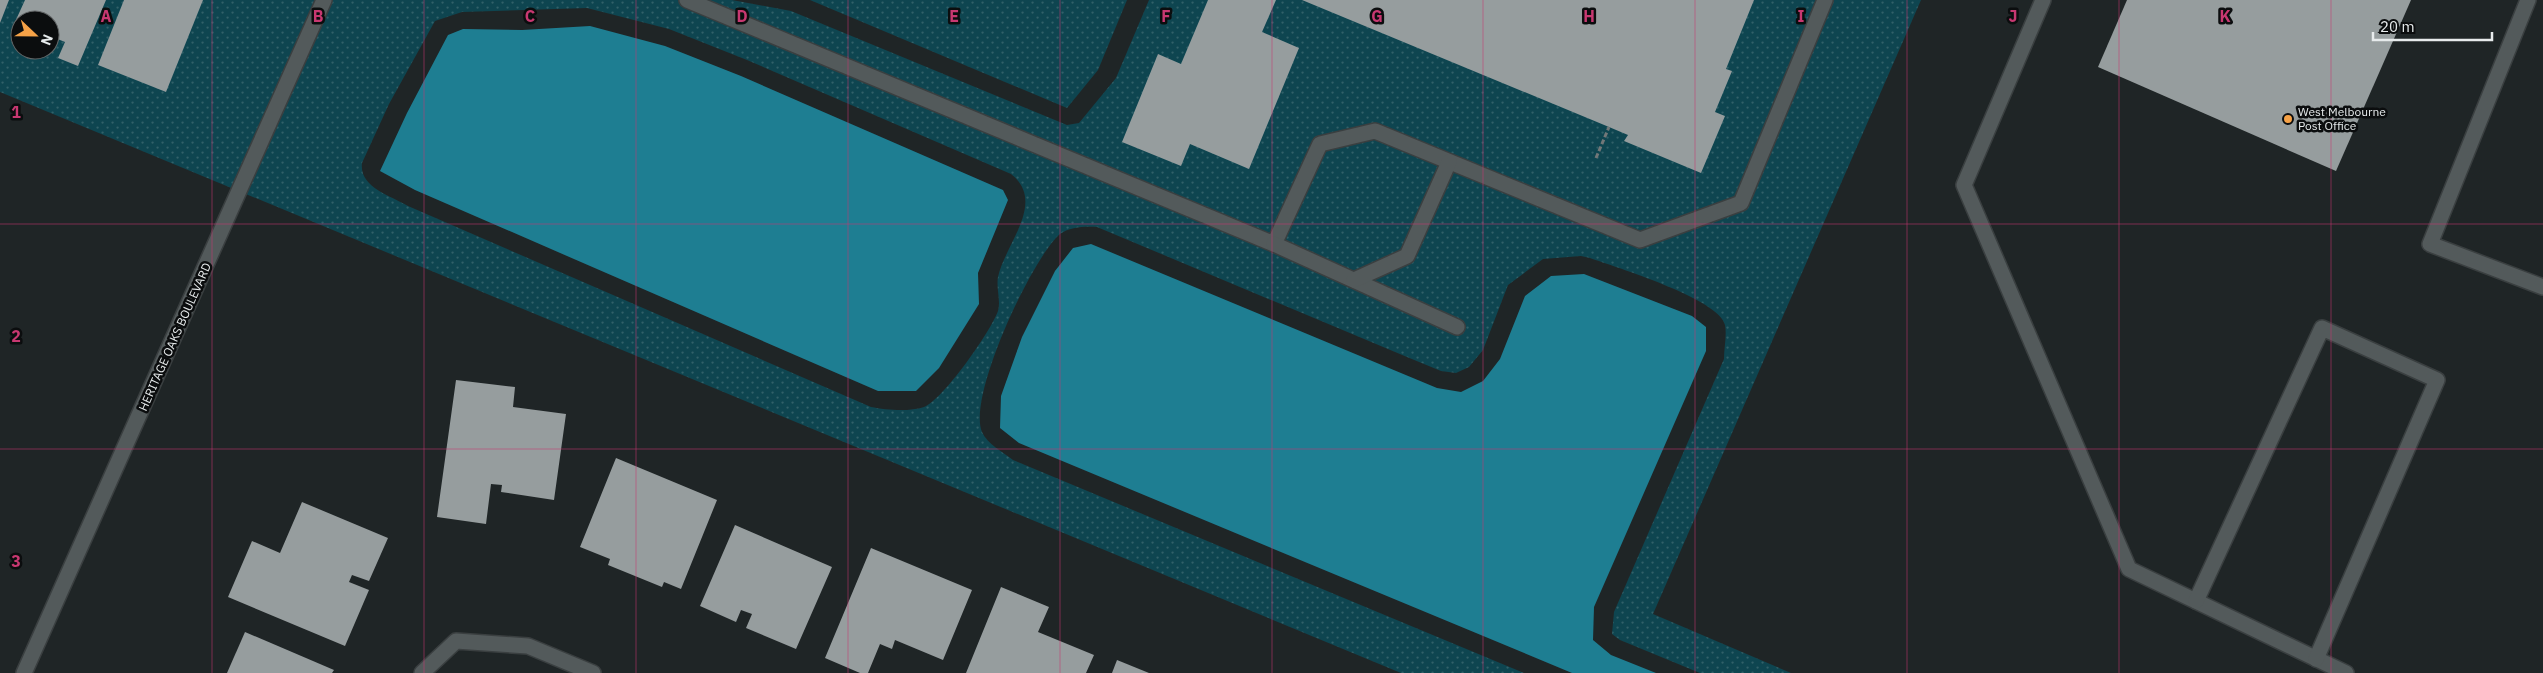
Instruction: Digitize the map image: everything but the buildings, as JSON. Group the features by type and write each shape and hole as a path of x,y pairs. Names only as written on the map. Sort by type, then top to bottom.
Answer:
{"street":[{"name":"HERITAGE OAKS BOULEVARD","path":"24,673 324,0"},
{"path":"687,0 1274,244 1457,327"},
{"path":"1274,244 1320,144 1375,131 1640,240 1741,203 1825,0"},
{"path":"2043,0 1964,185 2129,569 2346,673"},
{"path":"2528,0 2430,244 2543,287"},
{"path":"1354,280 1407,256 1449,162"},
{"path":"2196,602 2322,328 2438,380 2316,659"},
{"path":"422,673 456,641 528,646 593,673"}],"path":[{"path":"1596,158 1609,127"}],"shaded area":[{"path":"0,0 732,0 791,11 1067,125 1079,123 1116,78 1149,0 1921,0 1653,614 1791,673 1700,673 1620,640 1612,634 1614,612 1724,359 1725,325 1719,315 1705,305 1665,285 1590,258 1581,256 1543,259 1508,285 1483,350 1469,367 1456,373 1441,371 1097,227 1068,230 1060,234 1048,248 1019,298 993,360 984,390 980,414 984,436 991,444 1013,460 1524,673 1401,673 0,92","holes":["587,8 669,29 747,60 1011,174 1021,185 1025,197 1025,210 1021,224 1002,264 998,277 999,303 994,321 966,364 943,392 932,402 924,407 912,410 890,410 871,407 408,206 384,194 365,178 362,171 362,163 389,104 435,21 462,12"]},
{"path":"810,0 1127,0 1098,70 1067,108"},
{"path":"590,26 665,46 741,76 1003,190 1008,200 978,273 979,304 939,368 916,391 878,391 415,190 380,171 407,113 448,35 463,29 522,30"},
{"path":"1091,244 1437,388 1461,392 1483,381 1500,359 1525,296 1551,276 1584,274 1692,316 1706,327 1706,351 1594,607 1593,640 1611,655 1656,673 1572,673 1019,443 1000,428 1001,396 1022,337 1055,271 1073,248"}],"place":[{"name":"West Melbourne Post Office","path":"2288,119"}]}
